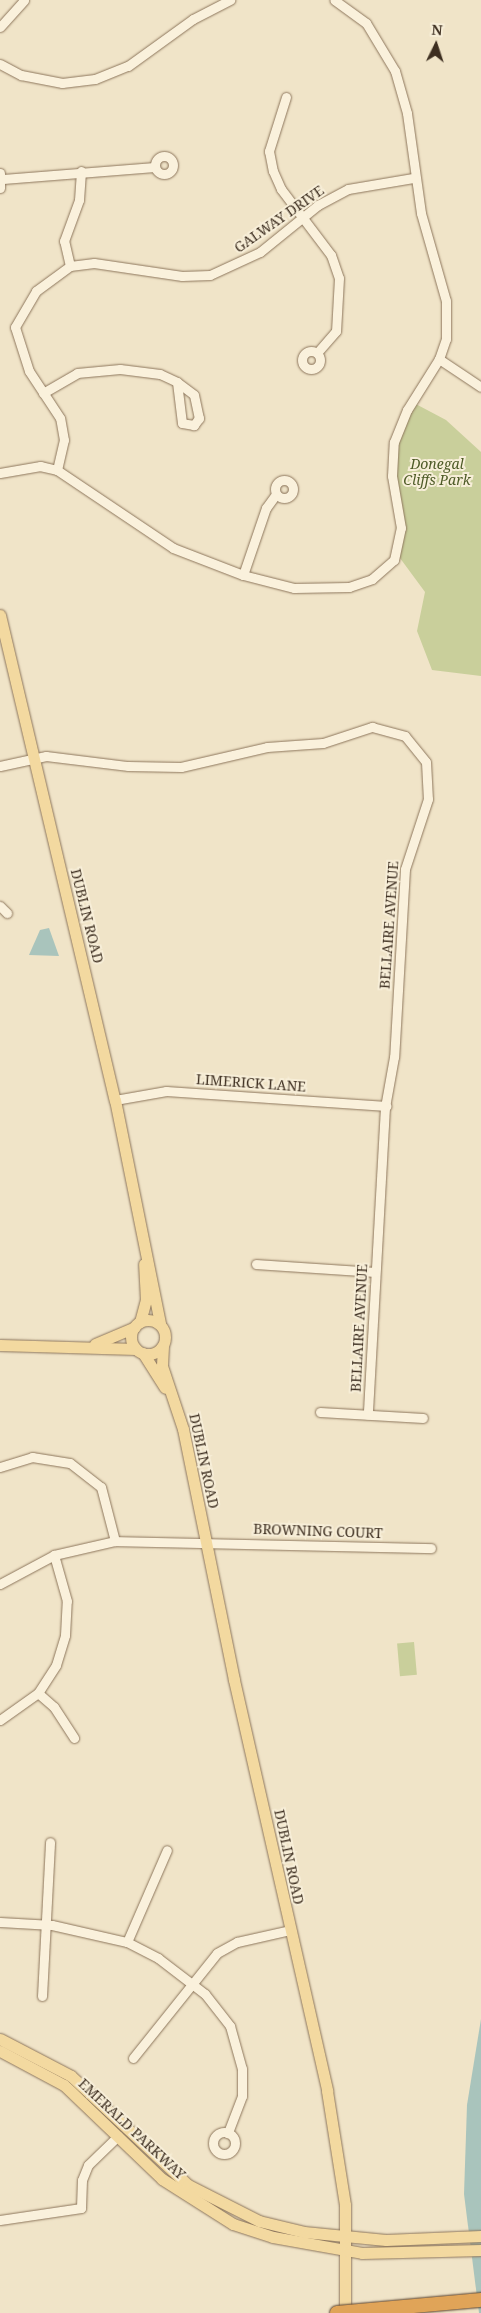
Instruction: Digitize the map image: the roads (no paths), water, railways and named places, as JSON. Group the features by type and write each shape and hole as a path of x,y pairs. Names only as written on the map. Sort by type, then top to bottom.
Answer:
{"highway":[{"path":"337,2313 481,2300"}],"main road":[{"name":"DUBLIN ROAD","path":"0,615 115,1100 160,1324"},
{"name":"DUBLIN ROAD","path":"137,1324 146,1300 141,1225"},
{"path":"137,1324 131,1335 140,1351"},
{"path":"0,1345 68,1349 140,1351 163,1346 165,1332 160,1324 137,1324 107,1342 68,1349"},
{"name":"DUBLIN ROAD","path":"163,1346 162,1366 178,1410 204,1542 327,2090 347,2236 345,2313"},
{"name":"DUBLIN ROAD","path":"140,1351 178,1410"},
{"name":"EMERALD PARKWAY","path":"0,2039 71,2076 169,2170 220,2204 281,2227 347,2236 386,2240 481,2236"},
{"name":"EMERALD PARKWAY","path":"0,2051 64,2085 180,2194 233,2224 348,2250 385,2254 481,2250"}],"street":[{"path":"0,27 24,0"},
{"path":"0,64 21,75 62,83 95,78 128,66 193,19 230,0"},
{"path":"0,473 40,466 58,470 173,548 243,575 301,589 343,589 379,575 400,548 394,442 407,410 439,359 446,339 446,299 413,178 408,119 395,71 366,23 334,0"},
{"path":"286,98 269,151 281,189 331,255 340,285 336,331 317,353"},
{"path":"0,188 2,176 155,167"},
{"path":"70,266 64,241 79,200 81,171"},
{"name":"GALWAY DRIVE","path":"58,470 64,440 60,418 43,393 18,348 15,327 36,291 70,266 94,263 182,276 210,275 260,252 304,217 348,189 413,178"},
{"path":"439,359 481,387"},
{"path":"43,393 77,373 120,369 160,374 177,382 194,395 199,418 194,426 182,423 177,382"},
{"path":"243,575 266,508 276,494"},
{"name":"BELLAIRE AVENUE","path":"0,766 33,758 181,766 267,747 323,743 372,727 413,742 426,762 430,786 405,869 394,1057 386,1106 368,1414"},
{"name":"LIMERICK LANE","path":"115,1100 166,1091 386,1106"},
{"path":"256,1264 376,1272"},
{"path":"320,1412 423,1418"},
{"path":"0,1467 32,1457 70,1463 100,1487 115,1541"},
{"name":"BROWNING COURT","path":"0,1584 54,1555 115,1541 431,1548"},
{"path":"0,1720 38,1693 56,1665 65,1635 67,1601 54,1555"},
{"path":"38,1693 54,1707 74,1738"},
{"path":"42,1996 50,1842"},
{"path":"127,1942 166,1850"},
{"path":"0,1922 46,1925 127,1942 192,1983 222,2012 236,2040 242,2096 228,2133"},
{"path":"132,2058 192,1983 230,1945 290,1930"},
{"path":"0,2220 81,2208 82,2180 88,2165 118,2136"}],"water":[{"path":"49,928 59,956 29,955 40,930"},
{"path":"481,2019 481,2313 479,2313 464,2194 467,2105"}],"park label":[{"name":"Donegal Cliffs Park","path":"437,472"}]}
